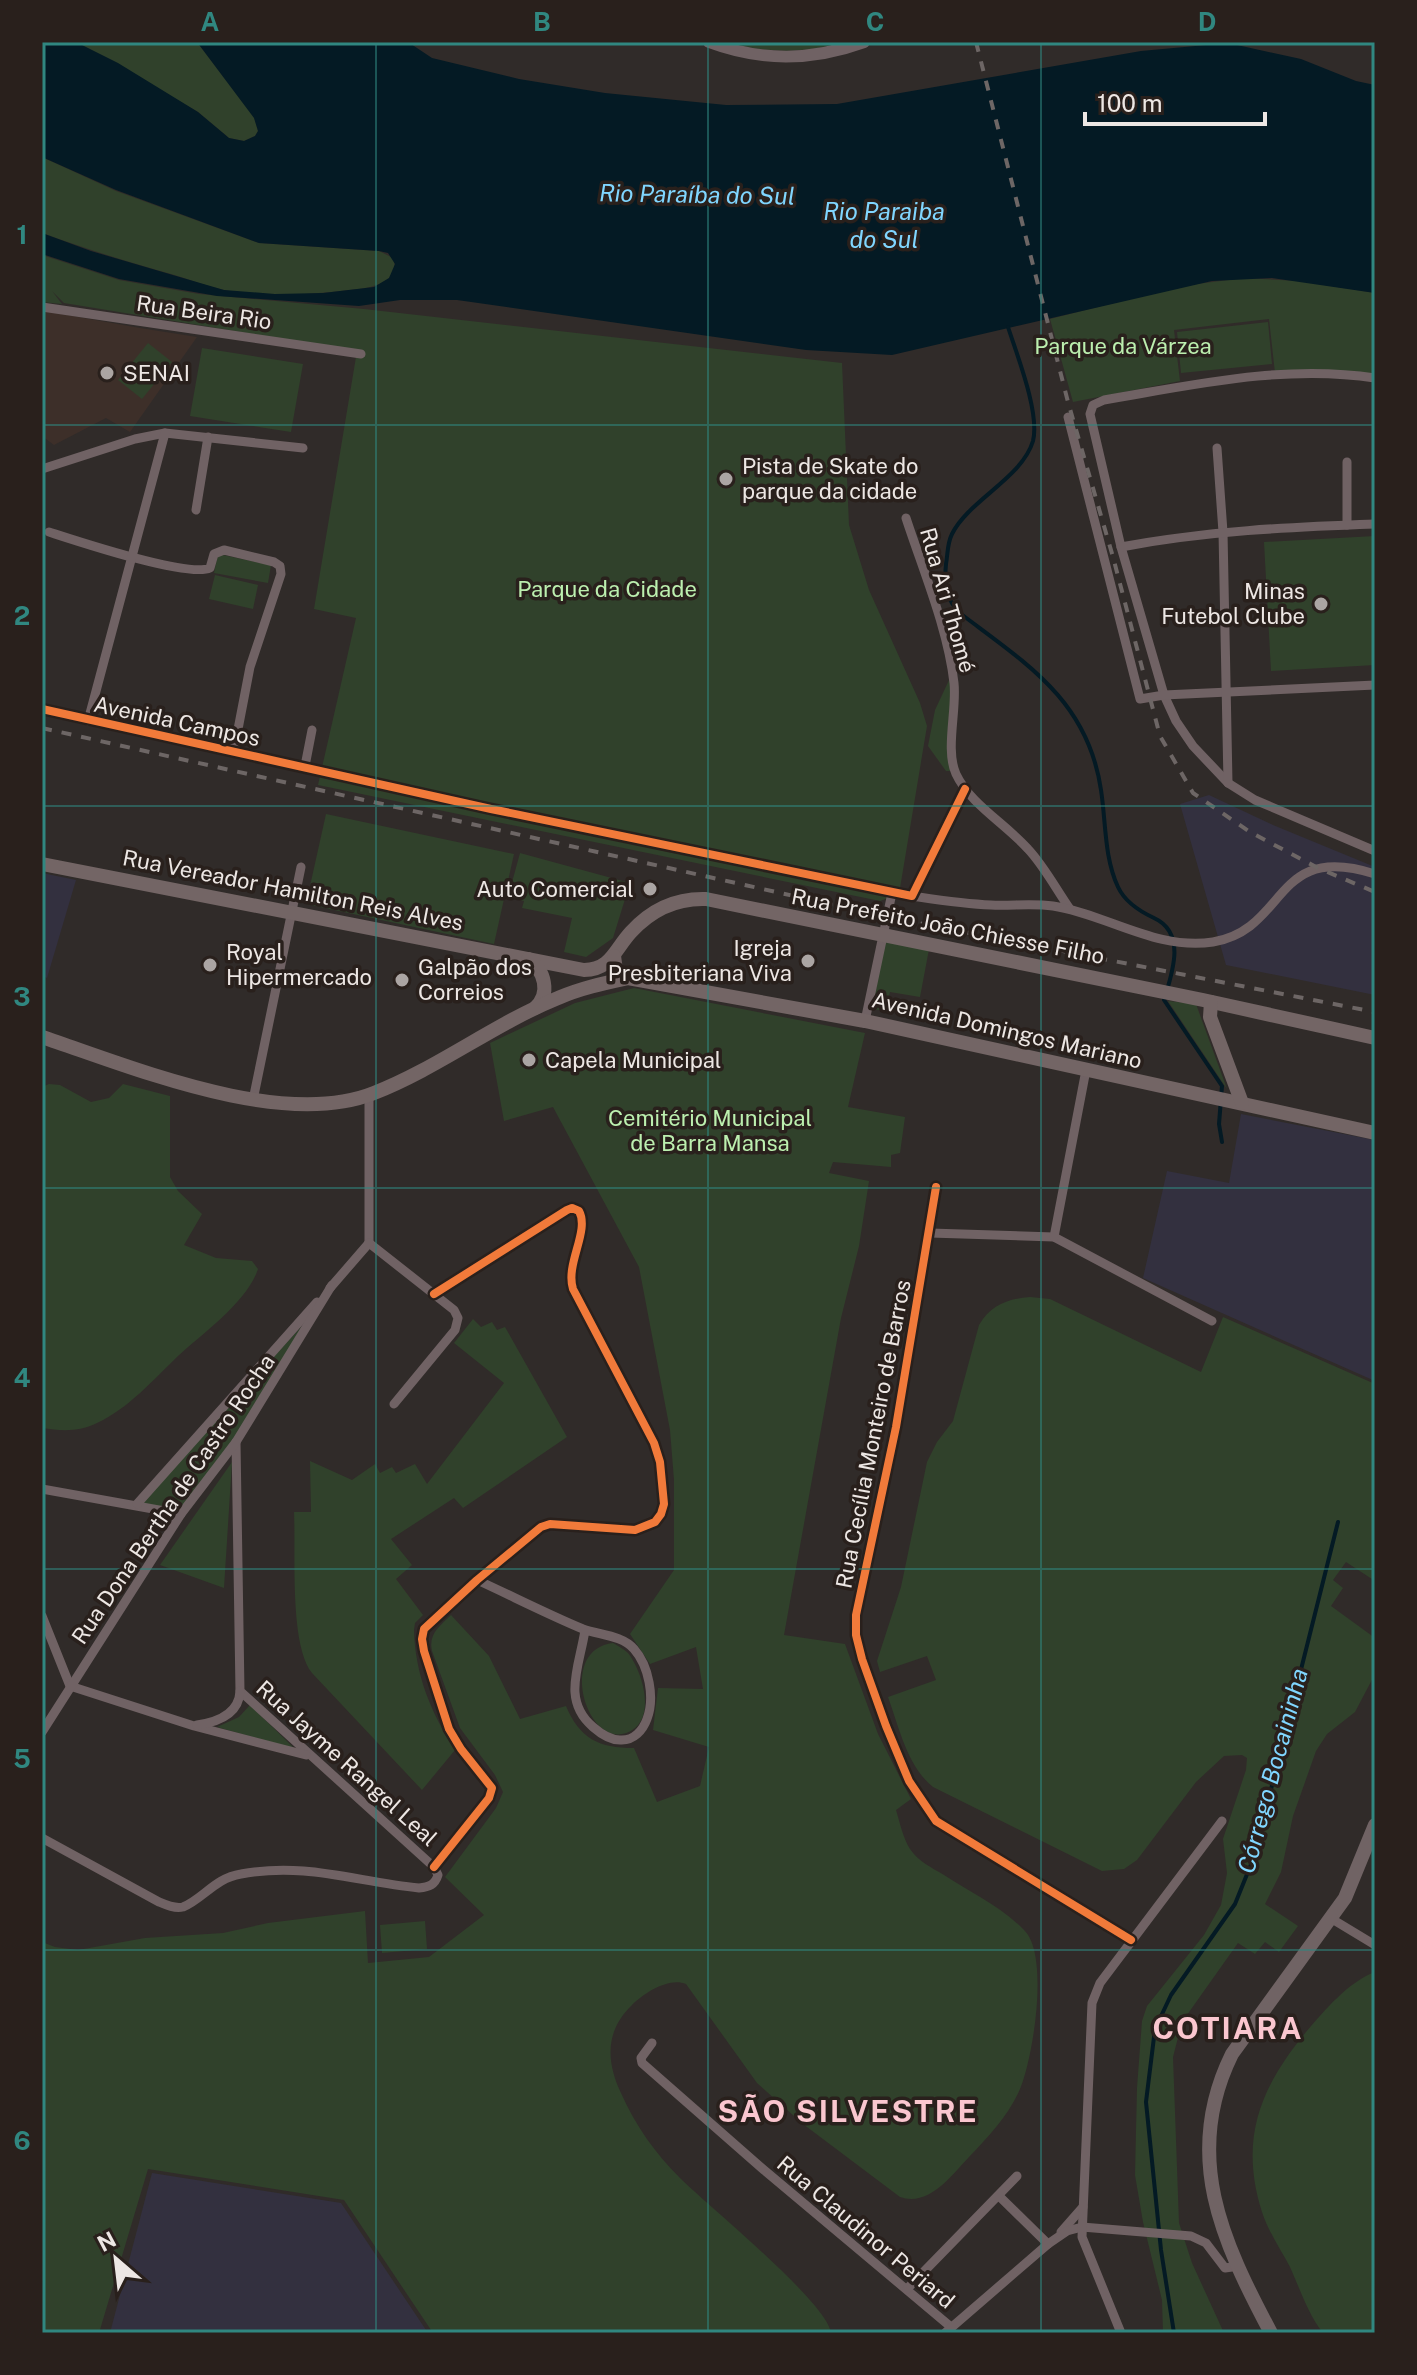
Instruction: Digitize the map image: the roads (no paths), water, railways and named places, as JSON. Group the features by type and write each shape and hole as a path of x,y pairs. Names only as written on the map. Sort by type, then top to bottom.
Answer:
{"main road":[{"name":"Rua Vereador Hamilton Reis Alves","path":"42,864 531,959"},
{"name":"Rua Prefeito João Chiesse Filho","path":"614,956 628,935 648,917 671,904 689,899 706,899 1375,1038"},
{"path":"531,959 589,970 603,966 614,956"},
{"path":"614,956 616,970 628,978"},
{"path":"531,959 538,968 545,990 542,1001 532,1011"},
{"path":"42,1037 212,1091 297,1105 369,1095 572,992 628,978"},
{"name":"Avenida Domingos Mariano","path":"628,978 865,1021 1375,1133"},
{"path":"1211,1002 1210,1017 1237,1102"},
{"path":"1271,2333 1221,2225 1209,2181 1208,2132 1214,2097 1225,2068 1242,2039 1332,1919 1356,1874 1375,1825"}],"street":[{"path":"709,42 766,55 798,57 825,55 864,42"},
{"name":"Rua Beira Rio","path":"42,307 361,354"},
{"path":"1375,378 1318,373 1250,376 1104,400 1093,405 1090,414 1121,547 1164,695 1193,746 1228,783 1255,800 1375,851"},
{"path":"1068,417 1140,699 1224,691 1375,685"},
{"path":"88,721 165,433"},
{"path":"42,469 135,439 165,433 303,448"},
{"path":"196,510 208,437"},
{"path":"1217,448 1223,532 1228,783"},
{"path":"1347,462 1347,525"},
{"name":"Rua Ari Thomé","path":"906,518 954,681 952,758 954,769 965,789"},
{"path":"1121,547 1172,537 1223,532 1375,524"},
{"path":"49,532 130,557 204,571 210,568 216,552 224,550 280,566 281,574 250,667 234,750"},
{"name":"Avenida Campos","path":"42,709 506,813 892,893"},
{"path":"305,766 312,730"},
{"path":"912,896 965,789 1030,851 1070,909"},
{"path":"865,1021 892,893 964,904 1050,905 1145,935 1203,943 1229,938 1247,929 1286,886 1311,869 1333,865 1375,874"},
{"path":"253,1100 301,867"},
{"path":"1054,1237 1086,1070"},
{"path":"137,1504 369,1243 369,1095"},
{"name":"Rua Cecília Monteiro de Barros","path":"936,1187 896,1427 855,1623 870,1686 909,1781 936,1821 1131,1940"},
{"path":"42,1838 159,1902 174,1907 182,1907 234,1875 253,1872 307,1869 419,1888 435,1882 438,1875 434,1867 492,1791 489,1780 461,1749 440,1707 422,1645 423,1634 430,1621 546,1524 635,1530 649,1526 658,1519 663,1508 660,1462 654,1443 573,1289 570,1272 583,1222 579,1211 572,1208 567,1210 434,1294"},
{"path":"930,1233 1054,1237 1212,1321"},
{"path":"369,1243 456,1312 458,1324 394,1404"},
{"name":"Rua Dona Bertha de Castro Rocha","path":"42,1732 181,1514 236,1442 332,1285"},
{"name":"Rua Jayme Rangel Leal","path":"236,1442 240,1691 434,1867"},
{"path":"42,1489 181,1514"},
{"path":"477,1580 585,1630 629,1645 642,1664 649,1685 650,1708 642,1729 632,1738 621,1740 605,1736 582,1715 574,1696 585,1630"},
{"path":"42,1616 70,1686 194,1726 309,1756"},
{"path":"194,1726 219,1719 232,1711 238,1704 240,1691"},
{"path":"1121,2333 1083,2244 1092,2003 1100,1983 1222,1821"},
{"path":"1332,1919 1375,1945"},
{"name":"Rua Claudinor Periard","path":"652,2043 640,2061 649,2070 907,2289 948,2330"},
{"path":"907,2289 1017,2176"},
{"path":"999,2196 1050,2242"},
{"path":"948,2330 1050,2242 1084,2207"},
{"path":"1050,2242 1067,2231 1082,2227 1180,2235 1206,2243 1226,2268 1239,2266"}],"water":[{"name":"Rio Paraiba do Sul","path":"42,42 76,42 118,63 198,112 229,138 244,141 258,131 254,118 197,42 408,42 432,58 519,79 605,93 726,105 837,104 1141,51 1228,43 1301,59 1356,81 1375,85 1375,293 1272,278 1212,281 892,355 806,350 457,300 400,300 359,306 217,296 119,279 42,254 42,233 91,251 224,290 275,294 374,287 389,278 395,264 388,253 379,251 259,243 116,190 42,157"}],"waterway":[{"path":"1008,327 1031,400 1033,441 1018,466 970,510 952,534 946,564 947,591 961,614 1051,687 1083,732 1094,759 1101,790 1113,876 1129,902 1171,933 1173,967 1164,1000 1222,1086 1219,1124 1222,1142"},
{"name":"Córrego Bocaininha","path":"1174,2333 1161,2250 1146,2102 1155,2029 1171,1995 1235,1904 1254,1857 1338,1522"}],"railway":[{"path":"976,42 1068,402 1160,736 1193,793 1250,832 1318,868 1375,892"},
{"path":"42,728 888,917 1375,1012"}],"place":[{"name":"SENAI","path":"107,373"},
{"name":"Pista de Skate do parque da cidade","path":"726,479"},
{"name":"Minas Futebol Clube","path":"1321,604"},
{"name":"Auto Comercial","path":"650,889"},
{"name":"Igreja Presbiteriana Viva","path":"808,961"},
{"name":"Royal Hipermercado","path":"210,965"},
{"name":"Galpão dos Correios","path":"402,980"},
{"name":"Capela Municipal","path":"529,1060"}],"district":[{"name":"COTIARA","path":"1228,2029"},
{"name":"SÃO SILVESTRE","path":"848,2112"}],"water label":[{"name":"Rio Paraíba do Sul","path":"697,195"}],"park label":[{"name":"Parque da Várzea","path":"1123,346"},
{"name":"Parque da Cidade","path":"607,589"},
{"name":"Cemitério Municipal de Barra Mansa","path":"710,1130"}]}
